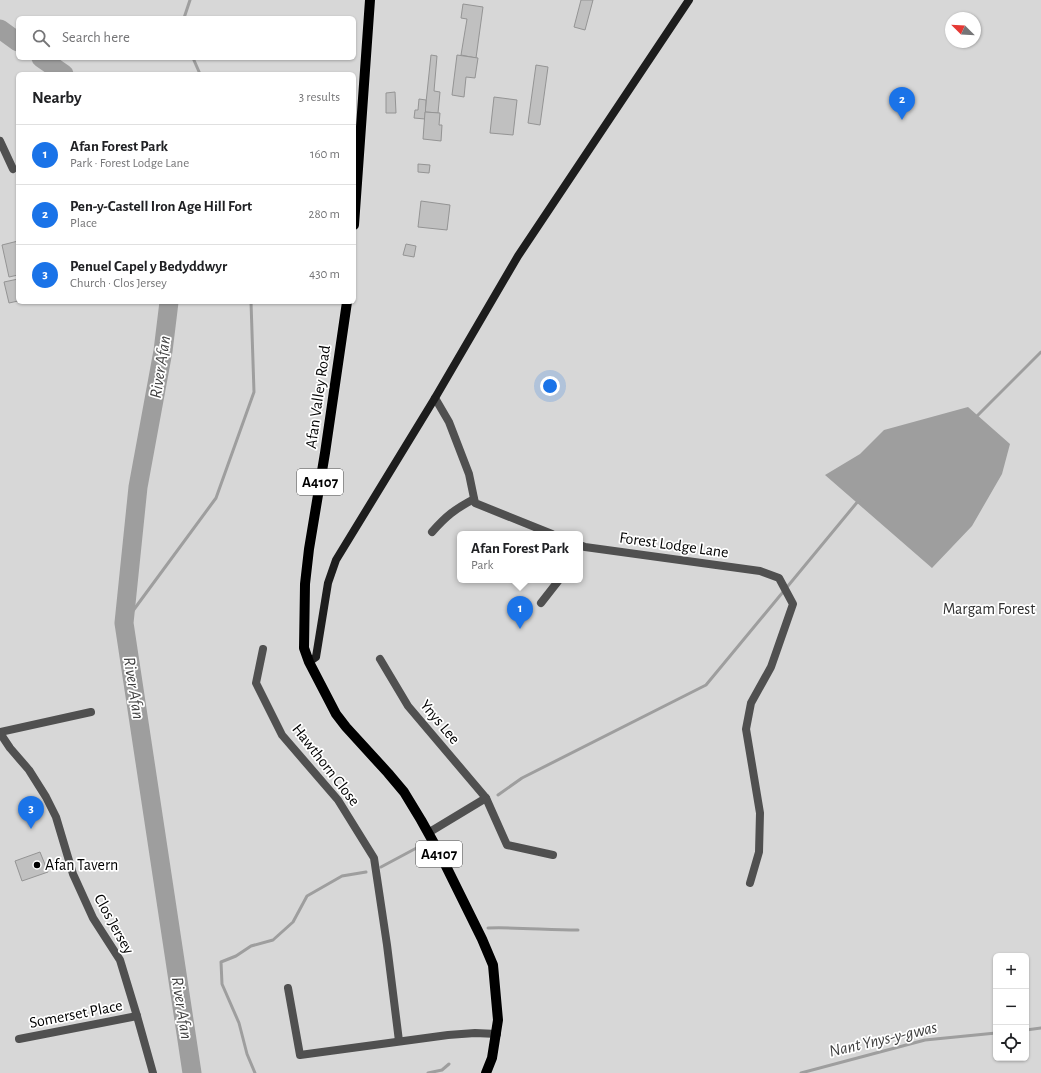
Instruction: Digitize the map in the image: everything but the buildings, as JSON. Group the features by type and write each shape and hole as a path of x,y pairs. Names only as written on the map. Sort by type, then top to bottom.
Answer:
{"main road":[{"path":"356,197 370,0"},
{"path":"309,662 316,657 328,583 336,560 435,398 518,256 689,0"},
{"name":"Afan Valley Road","path":"309,662 304,648 305,584 309,549 325,453 347,304"},
{"name":"A4107","path":"309,662 336,714 404,792 428,832 482,939 492,965 498,1011 497,1034 492,1058 486,1073"}],"street":[{"path":"0,141 13,169"},
{"path":"435,398 449,422 469,474 475,503 545,531"},
{"path":"432,532 445,518 474,498"},
{"name":"Forest Lodge Lane","path":"583,549 760,571 779,578 794,604 771,667 751,703 746,729 760,813 759,852 750,883"},
{"path":"541,603 557,583"},
{"name":"Hawthorn Close","path":"263,649 256,682 282,735 338,800 374,858 399,1041"},
{"name":"Ynys Lee","path":"380,660 408,706 486,798 508,845 553,855"},
{"path":"0,733 91,712"},
{"name":"Clos Jersey","path":"0,733 10,748 29,770 46,797 56,817 73,874 93,918 120,960 153,1073"},
{"path":"428,832 486,798"},
{"path":"288,988 300,1055 462,1034 497,1034"},
{"name":"Somerset Place","path":"19,1039 137,1016"}],"green space":[{"name":"Margam Forest","path":"0,0 1041,0 1041,1073 0,1073"}],"shaded area":[{"path":"968,407 1010,444 1002,474 972,526 932,568 825,475 860,454 884,430"}],"waterway":[{"path":"185,16 190,0"},
{"name":"River Afan","path":"0,29 16,41"},
{"name":"River Afan","path":"44,60 61,72"},
{"path":"194,60 199,72"},
{"name":"River Afan","path":"169,304 163,351 138,487 124,623 192,1073"},
{"path":"124,623 216,498 254,392 251,304"},
{"path":"974,419 1041,352"},
{"path":"498,795 522,778 706,685 859,500"},
{"path":"381,867 424,844"},
{"path":"255,1073 247,1054 239,1023 222,984 221,962 236,956 251,946 273,940 293,922 307,896 342,876 366,872"},
{"path":"488,928 578,930"},
{"name":"Nant Ynys-y-gwas","path":"1029,1030 1041,1028"},
{"name":"Nant Ynys-y-gwas","path":"801,1073 925,1040 993,1033"},
{"path":"428,1073 442,1070 449,1064"}],"place":[{"name":"Pen-y-Castell Iron Age Hill Fort","path":"902,120"},
{"name":"Afan Forest Park","path":"520,629"},
{"name":"Penuel Capel y Bedyddwyr","path":"31,829"},
{"name":"Afan Tavern","path":"37,865"}]}
